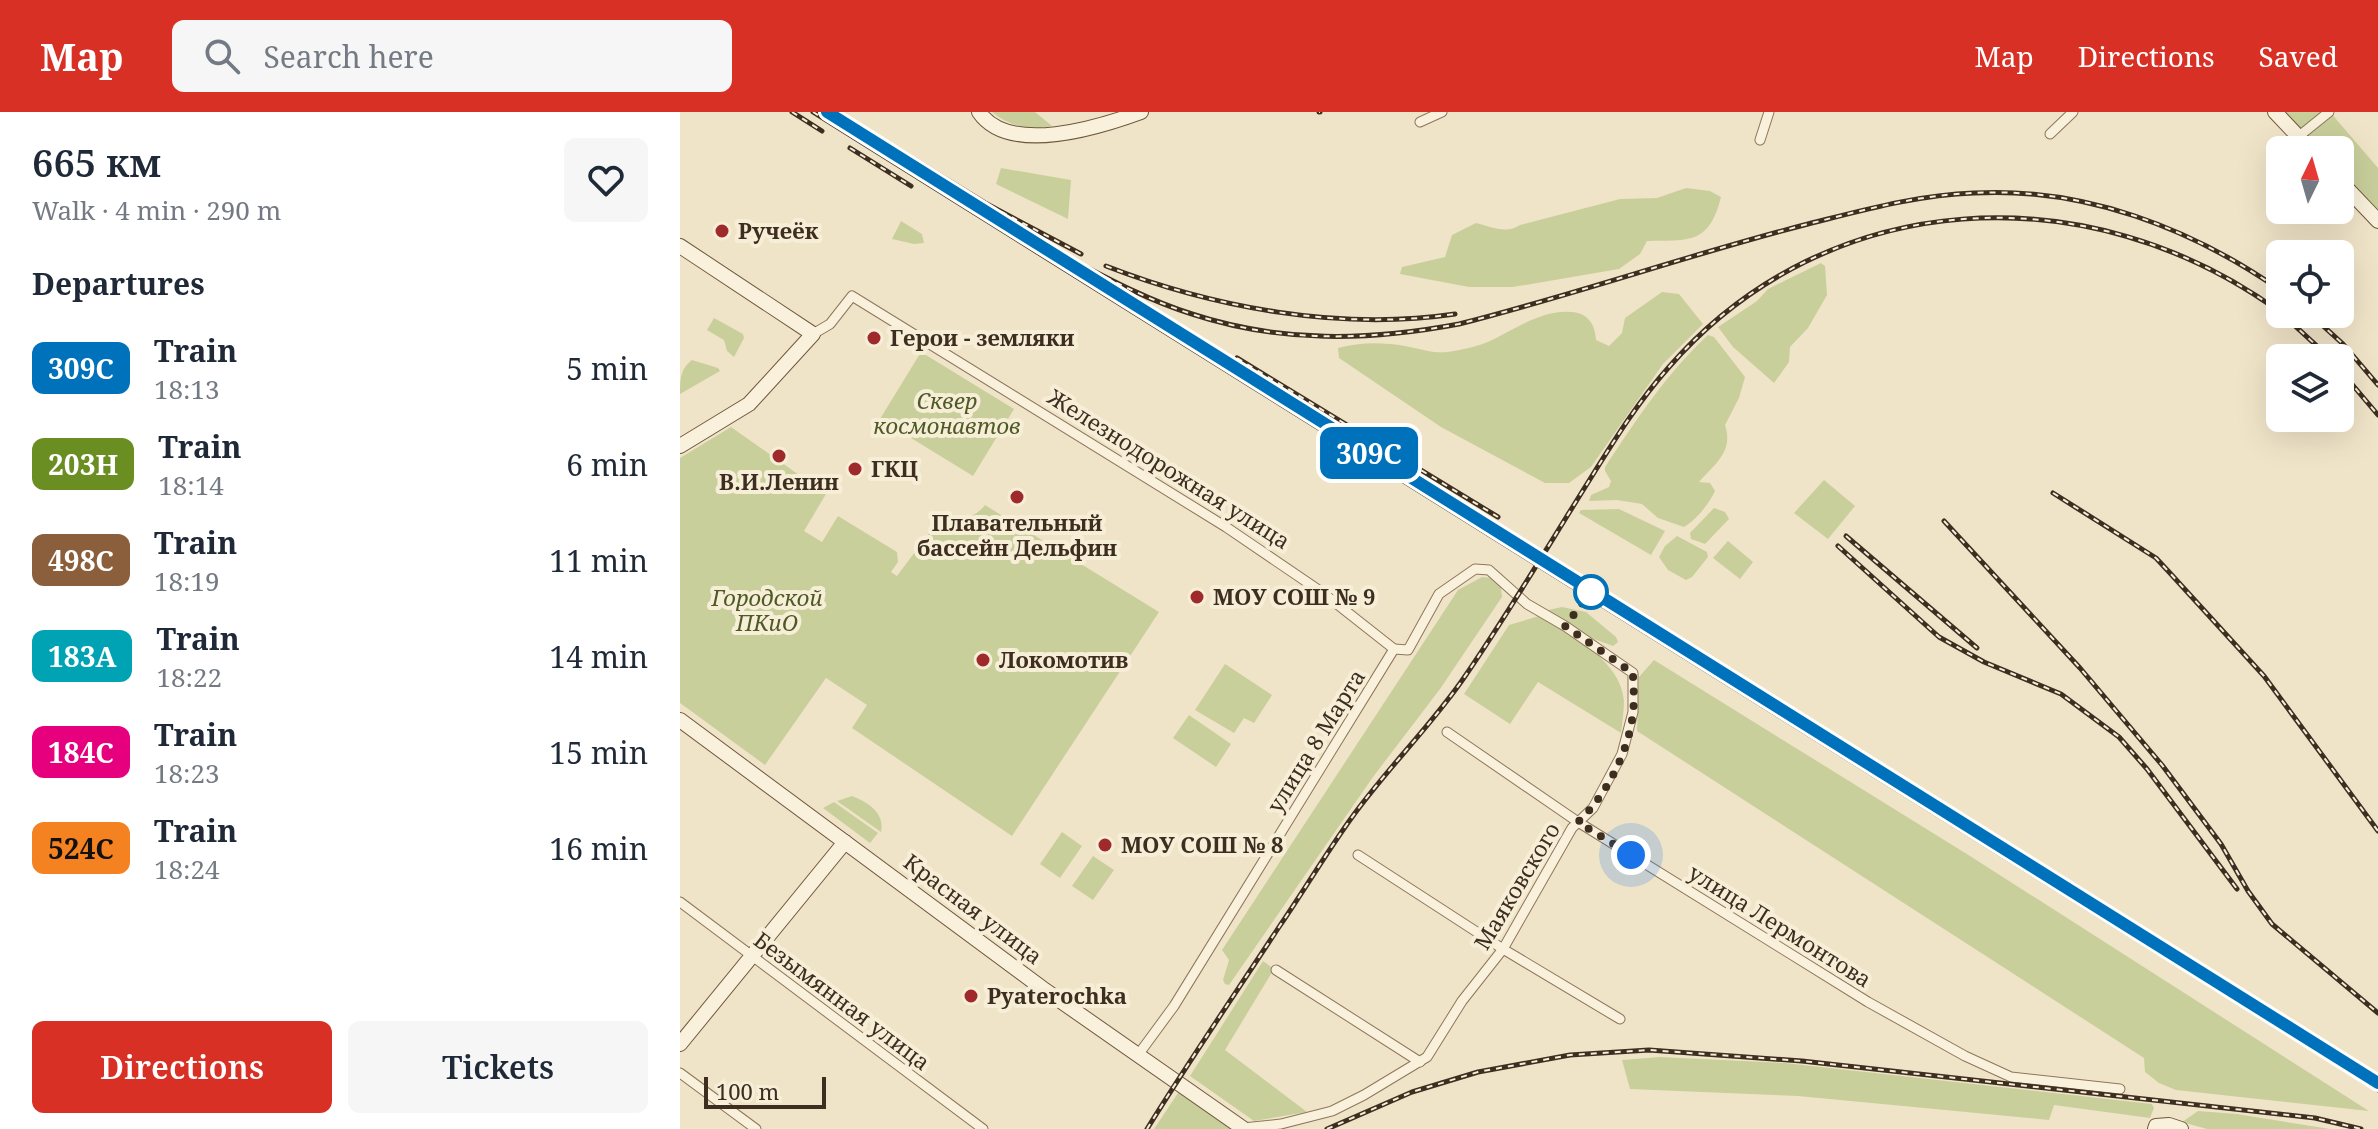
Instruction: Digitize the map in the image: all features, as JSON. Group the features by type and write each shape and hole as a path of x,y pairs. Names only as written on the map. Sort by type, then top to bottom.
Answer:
{"street":[{"path":"979,112 998,129 1029,136 1114,122 1141,112"},
{"path":"1420,122 1442,112"},
{"path":"1760,140 1769,112"},
{"path":"2050,134 2073,112"},
{"path":"2275,112 2297,136"},
{"path":"2299,136 2329,112"},
{"path":"2354,196 2378,221"},
{"path":"680,246 813,334 749,404 680,446"},
{"name":"Железнодорожная улица","path":"813,334 830,324 852,296 1226,527 1323,593 1394,649"},
{"name":"улица 8 Марта","path":"1138,1055 1174,1006 1394,649 1408,650 1439,594 1475,569"},
{"name":"Маяковского","path":"1244,1128 1281,1124 1332,1111 1427,1057 1462,1001 1503,949 1572,828 1593,808 1622,754 1633,712 1633,673 1527,604 1489,570 1475,569"},
{"name":"Красная улица","path":"680,720 1042,988 1244,1128"},
{"name":"улица Лермонтова","path":"1447,732 1578,822 1868,1002 1965,1056 2011,1077 2120,1089"},
{"path":"680,1044 845,842"},
{"path":"1358,855 1503,949 1620,1019"},
{"name":"Безымянная улица","path":"680,902 983,1129"},
{"path":"1276,970 1420,1062"},
{"path":"680,1073 756,1129"}],"green space":[{"path":"992,112 1035,112 1052,126 1020,126"},
{"path":"2275,112 2330,112 2351,136 2298,136"},
{"path":"2354,140 2378,168 2378,221 2354,196"},
{"path":"1001,168 1071,180 1068,219 996,184"},
{"path":"1686,188 1710,191 1721,197 1710,224 1695,237 1647,241 1640,254 1619,269 1513,287 1469,287 1400,274 1402,267 1445,257 1452,235 1476,223 1499,229 1515,228 1620,199 1657,198"},
{"path":"901,221 922,234 924,243 892,239"},
{"path":"1821,263 1825,266 1827,295 1808,328 1790,347 1789,362 1774,383 1733,347 1718,327 1757,301 1768,289"},
{"path":"1662,292 1679,294 1703,324 1663,364 1591,467 1569,483 1545,483 1441,427 1339,358 1338,348 1363,344 1380,343 1441,352 1463,349 1490,341 1539,317 1560,312 1586,317 1592,324 1596,340 1609,346 1622,333 1625,318"},
{"path":"714,318 743,334 734,357 727,351 724,340 707,330"},
{"path":"1708,335 1714,337 1745,377 1739,398 1725,425 1725,450 1699,482 1710,483 1715,491 1706,506 1684,527 1658,518 1642,504 1617,500 1589,501 1591,495 1609,487 1611,481 1605,467 1640,415 1679,365"},
{"name":"Сквер космонавтов","path":"921,352 1014,409 973,476 880,419"},
{"path":"692,360 720,371 680,394 683,371"},
{"name":"Городской ПКиО","path":"731,427 826,494 804,531 822,542 838,516 897,552 898,562 891,572 897,576 944,513 955,518 966,518 985,505 1159,612 1012,836 852,728 867,705 826,678 765,765 680,703 680,458"},
{"path":"1824,480 1855,506 1828,539 1794,513"},
{"path":"1714,508 1725,512 1729,519 1705,544 1691,539 1690,533"},
{"path":"1619,509 1665,531 1651,555 1579,513 1581,510"},
{"path":"1677,536 1707,552 1708,557 1686,580 1668,570 1659,557 1665,546"},
{"path":"1728,541 1753,562 1740,579 1713,558"},
{"path":"1482,577 1491,578 1501,587 1502,597 1229,985 1225,984 1223,980 1229,960 1222,950 1458,590"},
{"path":"1562,607 1586,612 1618,642 1613,646 1586,636 1548,610"},
{"path":"1539,616 1579,640 1614,673 1624,701 1621,733 1538,682 1510,724 1464,694 1509,625"},
{"path":"1654,660 1970,856 2369,1111 2176,1090 2159,1083 2145,1072 2144,1058 1637,731 1639,677"},
{"path":"1225,664 1272,695 1254,723 1244,718 1234,733 1195,710"},
{"path":"1189,715 1231,744 1216,767 1173,738"},
{"path":"852,796 864,801 878,814 881,832 837,801"},
{"path":"834,802 878,833 870,843 823,808"},
{"path":"1062,832 1082,846 1060,878 1040,864"},
{"path":"1093,856 1114,870 1093,900 1072,886"},
{"path":"1263,961 1274,969 1225,1050 1307,1112 1254,1121 1190,1076"},
{"path":"1660,1057 1785,1063 2152,1104 2154,1108 2150,1118 2054,1105 2049,1120 1798,1096 1630,1089 1622,1060"},
{"path":"1180,1090 1233,1129 1154,1129"},
{"path":"2198,1111 2330,1129 2207,1129 2182,1122"}],"railway":[{"path":"792,112 822,131"},
{"path":"813,112 2378,1090"},
{"path":"837,112 985,203 1081,254"},
{"path":"850,148 911,186"},
{"path":"1063,255 1159,302 1225,323 1291,334 1392,334 1459,324 1764,236 1891,204 1953,194 2015,193 2056,197 2135,216 2210,248 2266,281"},
{"path":"1147,1129 1350,820 1448,700 1477,659 1634,412 1669,367 1733,307 1805,262 1882,233 1962,219 2045,220 2126,236 2205,267 2266,304"},
{"path":"1106,266 1190,294 1278,312 1367,320 1455,314"},
{"path":"2297,328 2315,344"},
{"path":"2325,328 2378,385"},
{"path":"1237,358 1498,517"},
{"path":"2354,387 2378,415"},
{"path":"2053,493 2156,558 2264,676 2378,831"},
{"path":"1944,521 2080,668 2162,765 2221,844 2248,891 2272,924 2378,1013"},
{"path":"1846,536 1977,648"},
{"path":"1838,546 1939,637 1984,662 2061,694 2119,737 2147,769 2237,889"},
{"path":"1327,1129 1412,1092 1478,1072 1570,1055 1649,1050 1802,1061 2315,1118 2361,1129"}],"train":[{"name":"309С","path":"827,112 2378,1083"}],"place":[{"name":"Ручеёк","path":"722,231"},
{"name":"Герои - земляки","path":"874,338"},
{"name":"В.И.Ленин","path":"779,456"},
{"name":"ГКЦ","path":"855,469"},
{"name":"Плавательный бассейн Дельфин","path":"1017,497"},
{"name":"МОУ СОШ № 9","path":"1197,597"},
{"name":"Локомотив","path":"983,660"},
{"name":"МОУ СОШ № 8","path":"1105,845"},
{"name":"Pyaterochka","path":"971,996"}],"route":[{"path":"1591,592 1565,626 1633,673 1633,712 1622,754 1593,808 1578,822 1631,855"}]}
